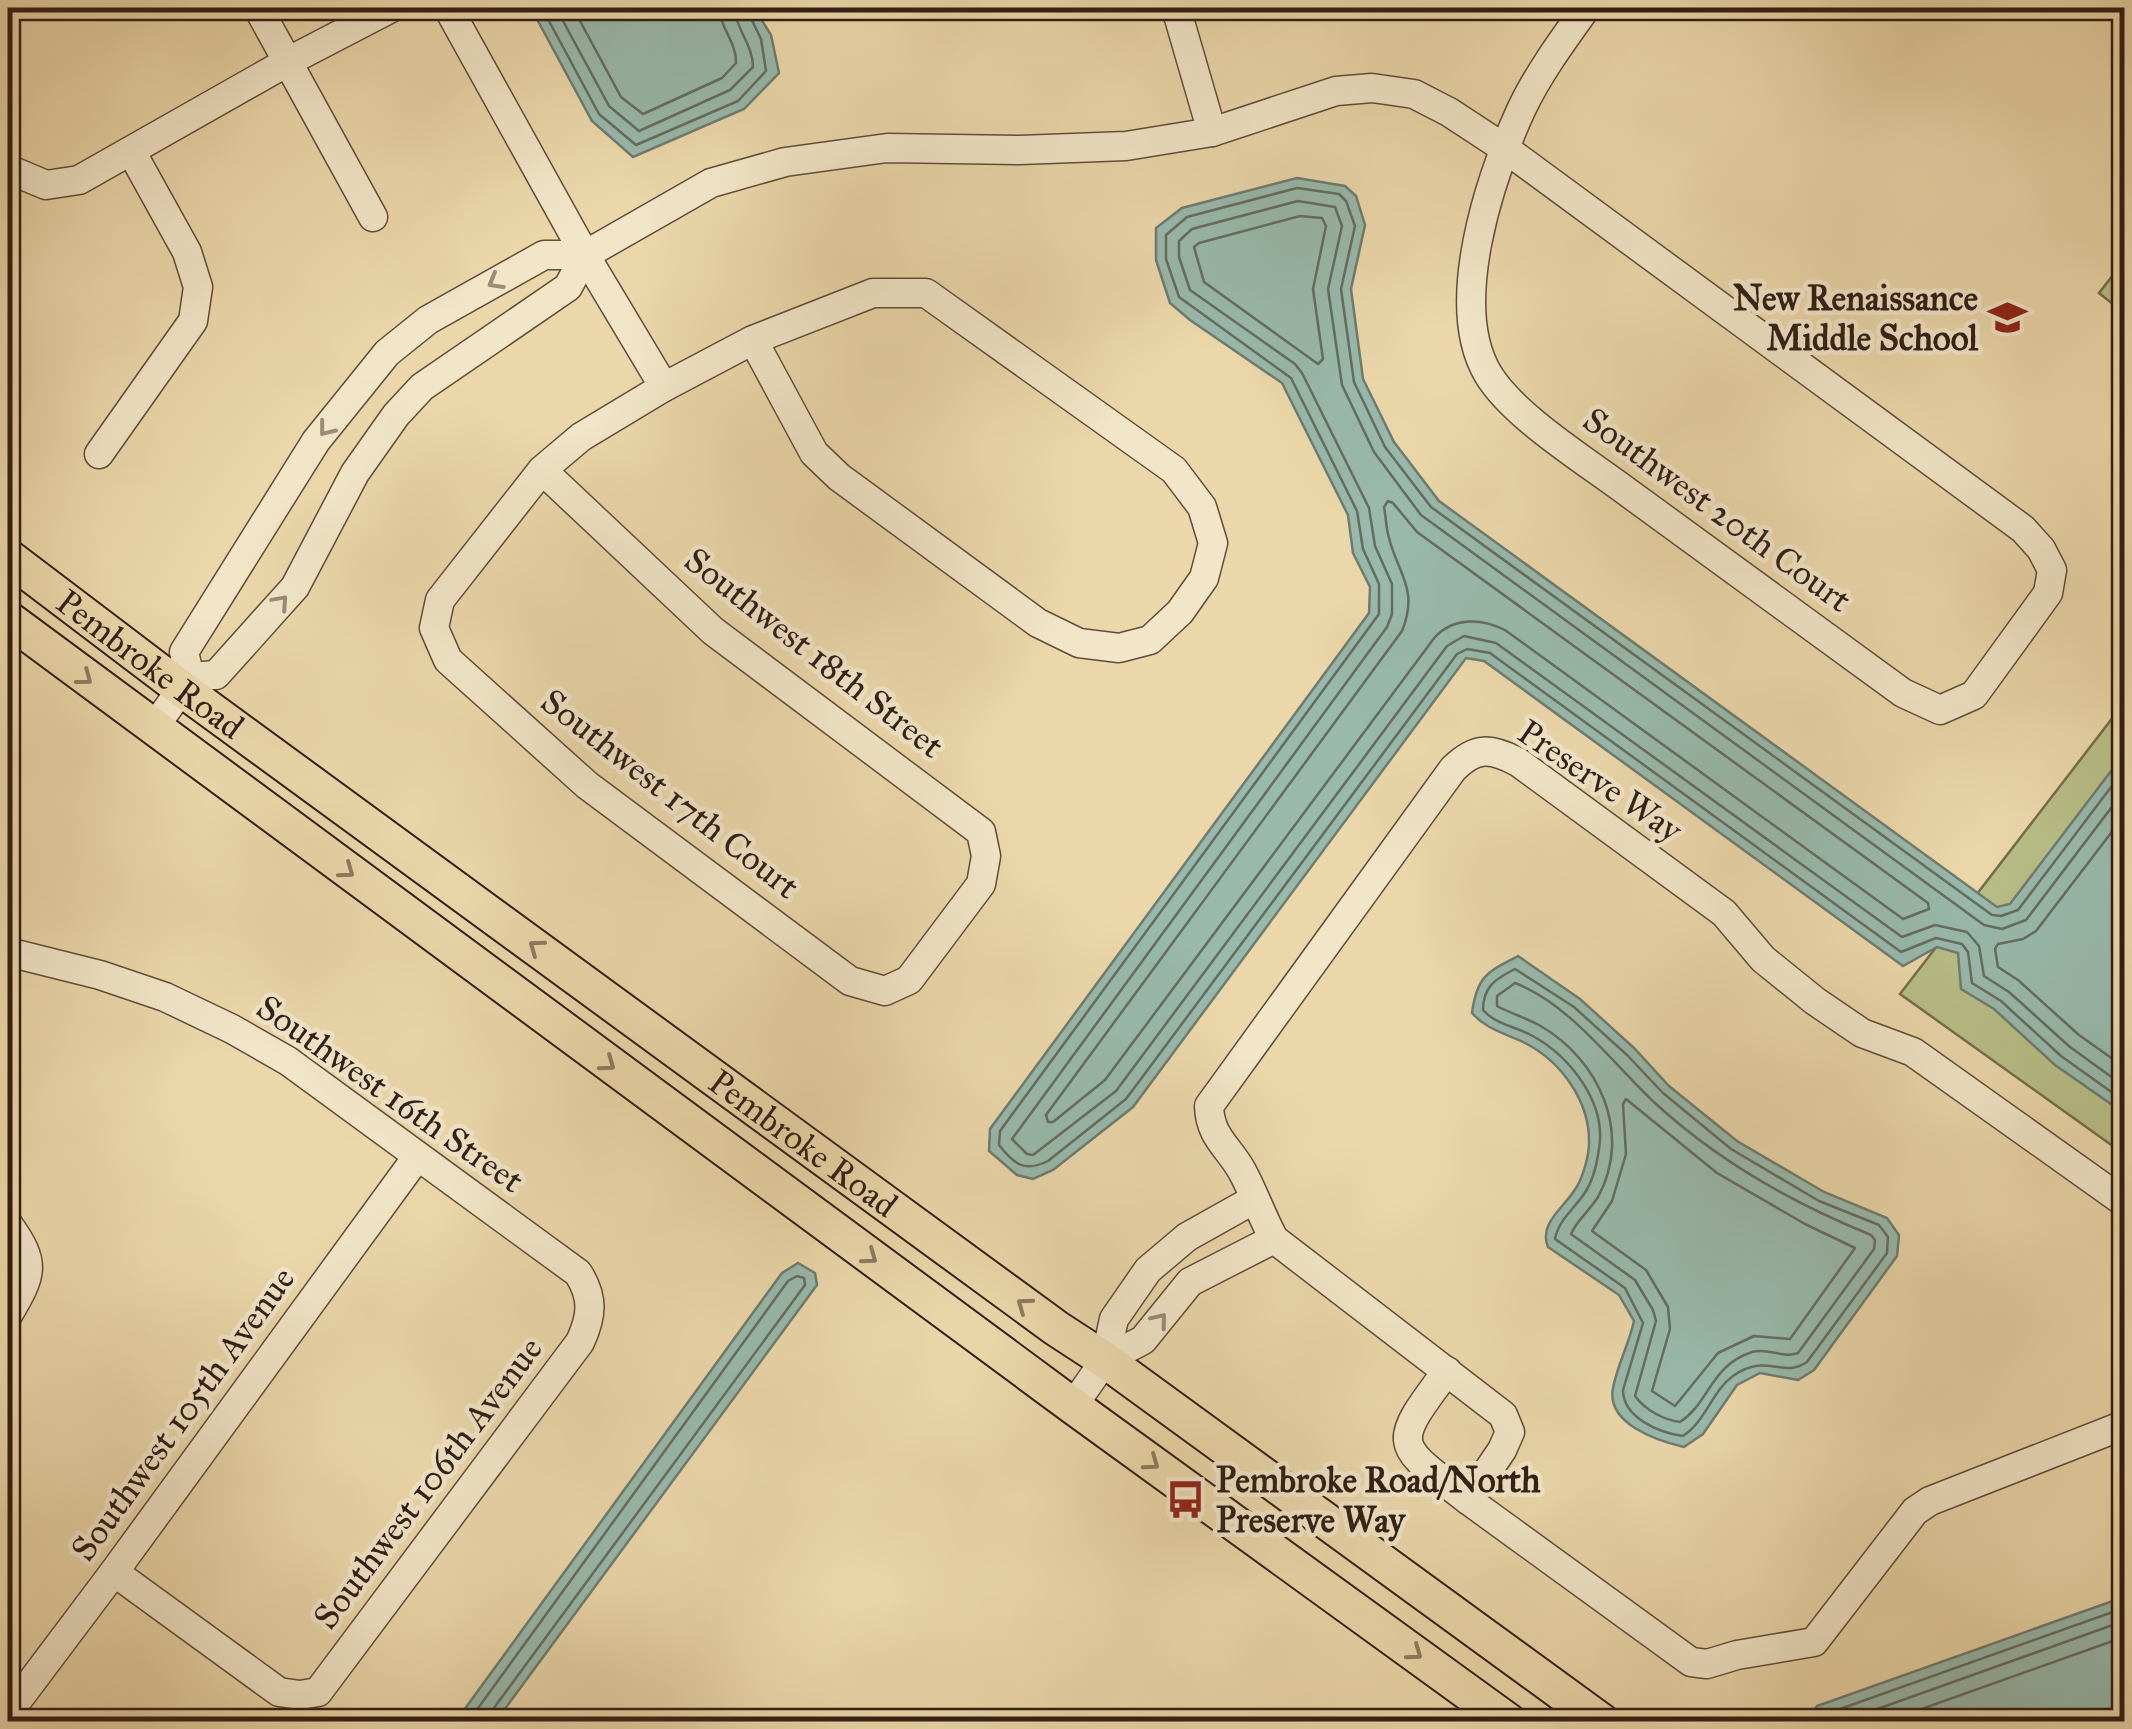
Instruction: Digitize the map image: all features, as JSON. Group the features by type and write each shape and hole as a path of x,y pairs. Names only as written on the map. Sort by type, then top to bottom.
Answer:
{"main road":[{"name":"Pembroke Road","path":"8,557 186,683 1056,1328 1602,1722"},
{"name":"Pembroke Road","path":"8,619 1072,1406 1509,1722"}],"street":[{"path":"258,8 374,217"},
{"path":"8,168 46,185 79,180 289,60 391,8"},
{"path":"448,8 585,255 664,387"},
{"path":"1176,8 1212,132"},
{"path":"186,683 184,652 316,441 387,353 428,320 544,254 585,255 711,182 786,162 887,148 1020,150 1126,146 1212,132 1336,91 1372,88 1414,94 1506,150 1522,109 1586,8"},
{"name":"Southwest 20th Court","path":"1506,150 2023,530 2041,549 2052,570 2048,593 1974,695 1940,710 1903,693 1572,451 1517,408 1488,375 1474,342 1470,290 1479,232 1506,150"},
{"path":"99,454 193,321 198,287 187,252 131,151"},
{"path":"152,728 186,683 216,675 294,587 355,473 404,406 422,387 568,287 585,255"},
{"path":"542,470 581,437 753,340 873,294 926,293 1174,470 1202,507 1213,542 1204,578 1180,612 1150,640 1119,648 1079,643 1038,623 839,477 814,453 753,340"},
{"path":"370,374 404,406"},
{"name":"Southwest 17th Court","path":"542,470 440,600 434,628 448,660 587,785 850,980 885,991"},
{"name":"Southwest 18th Street","path":"542,470 713,631 981,832 986,856 980,884 910,980 885,991"},
{"name":"Preserve Way","path":"1468,1500 1510,1432 1504,1415 1274,1239 1243,1172 1210,1124 1209,1106 1453,769 1477,750 1496,750 1518,762 1724,914 1764,959 1815,1001 1862,1032 1913,1052 2124,1202"},
{"name":"Southwest 16th Street","path":"8,952 100,975 165,997 232,1029 288,1062 578,1273 590,1298"},
{"name":"Southwest 105th Avenue","path":"8,1713 417,1157"},
{"path":"1105,1360 1108,1335 1128,1294 1148,1270 1187,1237 1253,1200"},
{"path":"8,1224 24,1246 30,1265 26,1284 8,1315"},
{"path":"1187,1237 1209,1272"},
{"path":"1072,1406 1105,1360 1144,1340 1190,1282 1274,1239"},
{"name":"Southwest 106th Avenue","path":"114,1572 279,1692 318,1692 580,1342 591,1320 590,1298"},
{"path":"1447,1371 1411,1419 1407,1445 1416,1459 1691,1662 1707,1664 1814,1642 1915,1511 1930,1501 2124,1425"}],"green space":[{"path":"2124,261 2124,313 2099,293"},
{"path":"2124,703 2124,1154 1900,994"}],"water":[{"path":"531,8 754,8 771,35 779,73 744,109 633,157 592,121"},
{"path":"1297,178 1345,186 1356,196 1365,225 1351,289 1363,379 1394,442 1439,501 1997,907 2010,904 2124,754 2124,1113 2055,1065 1994,1009 1961,989 1958,953 1937,947 1903,966 1484,661 1466,658 1133,1107 1053,1170 1033,1179 1017,1175 989,1151 990,1129 1369,613 1370,587 1353,553 1348,515 1282,383 1170,303 1156,260 1156,228 1182,208"},
{"path":"1518,956 1580,999 1669,1086 1737,1141 1824,1192 1887,1218 1899,1235 1897,1256 1814,1370 1798,1380 1760,1373 1737,1385 1703,1434 1684,1447 1636,1429 1617,1412 1613,1388 1634,1321 1619,1295 1548,1247 1550,1223 1583,1172 1589,1148 1588,1128 1579,1098 1551,1061 1472,1013 1485,977"},
{"path":"798,1263 815,1273 817,1285 496,1721 456,1721 782,1273"},
{"path":"2124,1597 2124,1721 1808,1721 1817,1706"}],"place":[{"name":"New Renaissance Middle School","path":"2008,318"},
{"name":"Pembroke Road/North Preserve Way","path":"1186,1500"}]}
